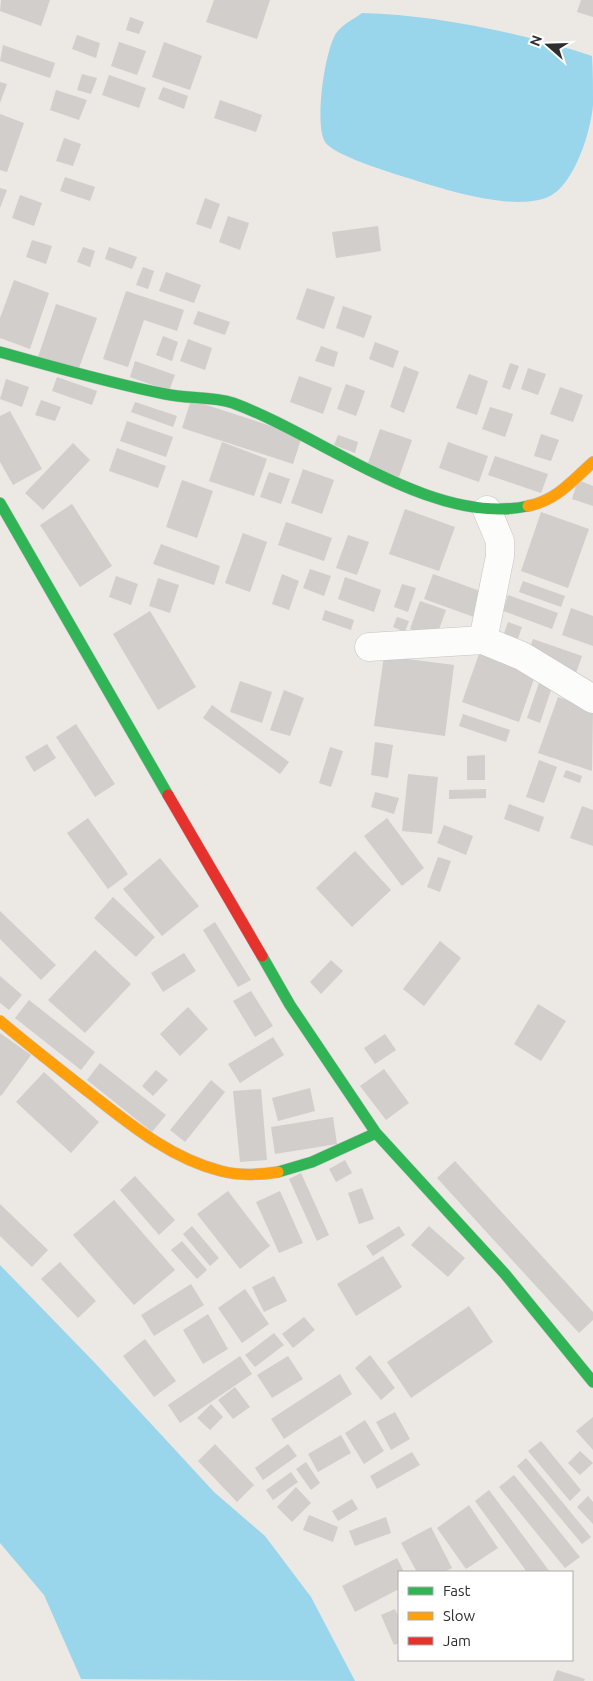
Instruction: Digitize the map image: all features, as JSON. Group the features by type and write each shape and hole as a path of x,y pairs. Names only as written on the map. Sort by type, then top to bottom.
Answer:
{"street":[{"path":"0,352 170,395 230,402 293,428 370,470 422,493 469,508 508,512 544,503 593,462"},
{"path":"0,502 290,1005 376,1132 505,1274 593,1382"},
{"path":"483,640 500,556 500,541 487,510"},
{"path":"369,647 483,640 522,656 593,699"},
{"path":"0,1021 161,1146 210,1169 245,1175 276,1171 320,1159 376,1132"}],"water":[{"path":"362,13 390,14 449,21 537,40 592,56 592,116 580,157 566,182 548,197 533,201 498,200 458,193 389,172 350,158 330,147 325,142 322,133 321,120 322,86 325,69 337,32 345,24"},
{"path":"0,1265 94,1362 214,1492 265,1536 311,1597 355,1681 81,1679 44,1595 0,1543"}],"building":[{"path":"1,0 50,0 41,26 0,11"},
{"path":"214,0 270,0 257,39 206,22"},
{"path":"581,0 593,0 593,17 577,12"},
{"path":"130,17 144,22 139,34 126,30"},
{"path":"77,35 100,43 96,58 72,49"},
{"path":"119,42 146,51 137,75 111,66"},
{"path":"164,42 202,56 190,90 152,77"},
{"path":"3,45 55,63 50,78 0,61"},
{"path":"82,74 97,78 91,94 77,90"},
{"path":"109,75 146,88 139,108 102,95"},
{"path":"0,82 7,84 0,103"},
{"path":"163,87 188,96 184,109 158,99"},
{"path":"56,90 87,100 79,120 50,110"},
{"path":"220,100 262,115 256,132 214,118"},
{"path":"0,114 24,123 7,172 0,170"},
{"path":"64,138 81,144 73,166 56,161"},
{"path":"65,177 95,187 90,201 60,191"},
{"path":"0,188 7,190 0,208"},
{"path":"20,195 42,203 34,226 12,218"},
{"path":"205,198 220,204 211,229 196,224"},
{"path":"228,216 249,223 240,250 219,242"},
{"path":"378,226 381,251 336,258 332,232"},
{"path":"32,240 52,246 46,264 26,257"},
{"path":"83,247 95,251 90,267 77,262"},
{"path":"109,247 137,257 132,269 105,259"},
{"path":"143,267 154,271 148,289 136,285"},
{"path":"166,272 201,285 194,303 159,291"},
{"path":"14,280 49,293 30,349 0,338 0,318"},
{"path":"307,288 335,297 324,329 296,319"},
{"path":"126,291 184,310 177,331 144,320 128,367 103,359"},
{"path":"56,304 97,318 78,371 38,357"},
{"path":"343,306 372,316 364,338 336,328"},
{"path":"198,311 230,322 225,335 193,324"},
{"path":"163,336 178,342 172,361 156,355"},
{"path":"188,339 212,348 205,370 180,361"},
{"path":"375,342 399,351 393,368 369,359"},
{"path":"321,346 338,352 334,367 315,361"},
{"path":"135,361 175,375 169,391 130,377"},
{"path":"510,363 519,366 510,390 502,387"},
{"path":"404,366 419,372 404,413 390,407"},
{"path":"528,368 546,374 538,395 521,389"},
{"path":"469,374 488,381 477,415 456,408"},
{"path":"299,376 332,388 323,414 290,402"},
{"path":"57,377 97,391 92,405 52,391"},
{"path":"6,379 29,387 22,407 0,399"},
{"path":"346,384 365,391 356,416 337,409"},
{"path":"560,387 583,395 573,422 550,414"},
{"path":"41,400 61,407 55,421 35,415"},
{"path":"191,400 302,436 293,464 182,428"},
{"path":"135,402 177,416 173,427 131,412"},
{"path":"490,407 513,414 505,437 482,429"},
{"path":"10,411 42,469 13,485 0,462 0,416"},
{"path":"127,421 173,437 166,457 120,441"},
{"path":"380,429 412,440 399,477 367,466"},
{"path":"541,434 559,440 551,461 534,456"},
{"path":"338,435 358,442 355,453 334,445"},
{"path":"222,442 267,459 254,496 209,481"},
{"path":"448,442 488,456 479,482 439,468"},
{"path":"73,443 90,460 43,510 25,493"},
{"path":"117,448 166,466 158,488 109,471"},
{"path":"495,456 548,474 541,493 488,475"},
{"path":"303,469 334,480 322,514 291,503"},
{"path":"269,472 290,479 281,504 260,497"},
{"path":"182,480 213,491 197,538 166,527"},
{"path":"578,480 593,486 593,506 572,499"},
{"path":"72,504 112,566 80,587 40,525"},
{"path":"405,509 455,527 439,571 389,554"},
{"path":"541,512 589,529 568,588 521,571"},
{"path":"286,522 332,538 324,561 278,545"},
{"path":"243,533 267,542 250,592 225,583"},
{"path":"348,535 369,542 357,575 336,568"},
{"path":"161,544 220,566 214,585 153,564"},
{"path":"310,569 331,576 324,596 303,588"},
{"path":"282,574 299,581 289,610 272,604"},
{"path":"433,574 483,592 474,617 424,599"},
{"path":"116,576 138,584 131,605 109,597"},
{"path":"345,577 381,590 374,612 338,599"},
{"path":"158,578 179,585 170,613 149,606"},
{"path":"523,581 565,596 561,607 519,592"},
{"path":"402,584 416,588 408,612 394,607"},
{"path":"508,595 558,613 552,629 503,611"},
{"path":"420,601 446,610 436,638 410,629"},
{"path":"571,608 593,616 593,646 562,635"},
{"path":"325,610 354,620 351,630 322,620"},
{"path":"150,611 196,687 158,710 113,634"},
{"path":"397,617 409,621 405,632 393,627"},
{"path":"508,622 522,627 514,650 500,645"},
{"path":"533,639 582,656 576,673 527,655"},
{"path":"479,654 536,673 519,722 462,702"},
{"path":"384,656 454,665 445,736 374,726"},
{"path":"541,677 554,681 540,723 527,718"},
{"path":"240,681 272,692 262,723 230,712"},
{"path":"284,690 304,698 290,736 270,730"},
{"path":"558,697 593,709 592,771 538,753"},
{"path":"212,705 289,762 280,774 203,718"},
{"path":"463,714 510,730 506,742 459,726"},
{"path":"76,724 115,784 95,797 56,737"},
{"path":"375,742 393,745 388,778 371,775"},
{"path":"47,744 56,758 34,772 25,757"},
{"path":"330,747 343,751 331,787 319,783"},
{"path":"485,755 485,780 467,780 467,756"},
{"path":"539,760 557,767 544,803 526,797"},
{"path":"566,770 582,776 580,783 563,777"},
{"path":"408,774 438,777 432,834 402,831"},
{"path":"486,789 486,798 449,799 449,790"},
{"path":"375,792 399,798 394,814 371,807"},
{"path":"509,804 544,817 539,832 504,819"},
{"path":"582,806 593,810 593,846 570,838"},
{"path":"88,818 128,874 108,889 67,833"},
{"path":"387,818 424,868 402,886 364,836"},
{"path":"444,825 473,836 466,855 437,843"},
{"path":"355,851 391,890 352,927 316,888"},
{"path":"438,857 451,861 440,892 427,887"},
{"path":"160,858 199,906 162,936 123,889"},
{"path":"113,897 155,937 136,957 94,918"},
{"path":"0,911 56,965 41,980 0,939"},
{"path":"215,922 251,980 238,987 203,930"},
{"path":"440,941 461,958 424,1006 403,989"},
{"path":"95,950 131,984 85,1033 48,1000"},
{"path":"184,953 196,971 163,992 151,973"},
{"path":"331,960 343,971 321,994 310,982"},
{"path":"0,976 22,995 9,1010 0,1003"},
{"path":"251,991 273,1026 255,1037 233,1001"},
{"path":"29,1000 95,1052 81,1070 15,1018"},
{"path":"538,1004 566,1021 541,1061 514,1044"},
{"path":"188,1007 208,1029 180,1056 160,1034"},
{"path":"0,1033 31,1055 1,1096 0,1095"},
{"path":"385,1034 396,1050 375,1064 364,1048"},
{"path":"273,1037 284,1055 240,1083 228,1064"},
{"path":"100,1063 166,1115 152,1132 87,1080"},
{"path":"384,1069 409,1103 386,1120 360,1086"},
{"path":"156,1070 168,1080 153,1096 142,1086"},
{"path":"44,1072 99,1122 71,1153 16,1102"},
{"path":"211,1080 225,1092 185,1142 170,1130"},
{"path":"310,1088 315,1111 278,1121 272,1098"},
{"path":"261,1089 267,1160 240,1162 233,1091"},
{"path":"333,1117 337,1144 275,1154 271,1127"},
{"path":"345,1160 352,1173 336,1182 329,1169"},
{"path":"455,1161 593,1312 593,1320 579,1333 437,1178"},
{"path":"301,1173 329,1235 317,1241 289,1179"},
{"path":"135,1176 175,1220 159,1235 120,1190"},
{"path":"362,1188 374,1219 359,1224 348,1193"},
{"path":"228,1191 270,1246 240,1269 197,1214"},
{"path":"280,1191 303,1243 279,1253 256,1202"},
{"path":"114,1200 175,1270 134,1305 73,1235"},
{"path":"0,1204 48,1250 32,1267 0,1236"},
{"path":"192,1226 219,1258 210,1266 183,1234"},
{"path":"399,1226 405,1235 373,1256 366,1246"},
{"path":"429,1226 465,1258 448,1277 411,1245"},
{"path":"182,1241 207,1270 197,1279 171,1250"},
{"path":"383,1256 402,1287 356,1316 337,1284"},
{"path":"60,1262 96,1301 78,1318 41,1279"},
{"path":"274,1276 287,1301 264,1312 252,1287"},
{"path":"191,1284 204,1305 154,1336 141,1315"},
{"path":"245,1289 269,1324 242,1343 218,1308"},
{"path":"469,1306 493,1342 411,1398 387,1362"},
{"path":"208,1314 228,1349 203,1364 183,1330"},
{"path":"304,1317 315,1330 293,1348 282,1334"},
{"path":"274,1333 284,1345 255,1367 245,1355"},
{"path":"145,1339 176,1381 154,1397 123,1356"},
{"path":"370,1355 395,1388 381,1400 355,1368"},
{"path":"240,1356 252,1374 180,1423 168,1405"},
{"path":"288,1356 303,1379 272,1398 257,1375"},
{"path":"340,1374 352,1394 284,1439 271,1419"},
{"path":"235,1387 250,1407 233,1419 218,1400"},
{"path":"211,1404 223,1417 210,1430 197,1418"},
{"path":"395,1412 410,1439 391,1450 376,1422"},
{"path":"593,1417 593,1450 576,1431"},
{"path":"365,1420 384,1451 364,1464 345,1433"},
{"path":"341,1435 351,1453 318,1472 308,1454"},
{"path":"541,1441 581,1490 570,1501 528,1451"},
{"path":"215,1444 254,1485 237,1502 198,1461"},
{"path":"288,1444 297,1456 263,1480 255,1468"},
{"path":"580,1451 593,1463 580,1475 568,1463"},
{"path":"412,1452 420,1465 377,1489 370,1476"},
{"path":"526,1458 591,1537 582,1544 517,1466"},
{"path":"306,1462 320,1483 311,1490 296,1469"},
{"path":"291,1472 298,1482 273,1500 266,1490"},
{"path":"514,1475 580,1557 565,1568 499,1487"},
{"path":"296,1487 311,1503 292,1522 277,1507"},
{"path":"489,1490 549,1571 526,1571 475,1501"},
{"path":"588,1496 593,1502 593,1524 577,1507"},
{"path":"352,1499 358,1509 338,1521 332,1511"},
{"path":"469,1505 498,1548 466,1569 437,1528"},
{"path":"309,1515 338,1527 333,1542 303,1530"},
{"path":"386,1517 391,1533 355,1546 349,1531"},
{"path":"431,1527 452,1568 446,1571 416,1571 401,1543"},
{"path":"397,1558 404,1571 398,1571 398,1590 355,1612 342,1586"},
{"path":"395,1609 398,1616 398,1643 394,1645 381,1615"},
{"path":"557,1670 585,1679 584,1681 553,1681"}],"traffic: fast":[{"path":"0,352 144,390 174,396 216,399 233,403 267,417 378,474 416,491 454,503 492,509 528,506"},
{"path":"0,503 168,795"},
{"path":"262,956 290,1005 376,1133 505,1274 593,1382"},
{"path":"278,1172 312,1162 376,1133"}],"traffic: slow":[{"path":"528,506 556,494 593,462"},
{"path":"0,1021 124,1120 154,1141 186,1159 203,1166 235,1174 278,1172"}],"traffic: jam":[{"path":"168,795 262,956"}]}
